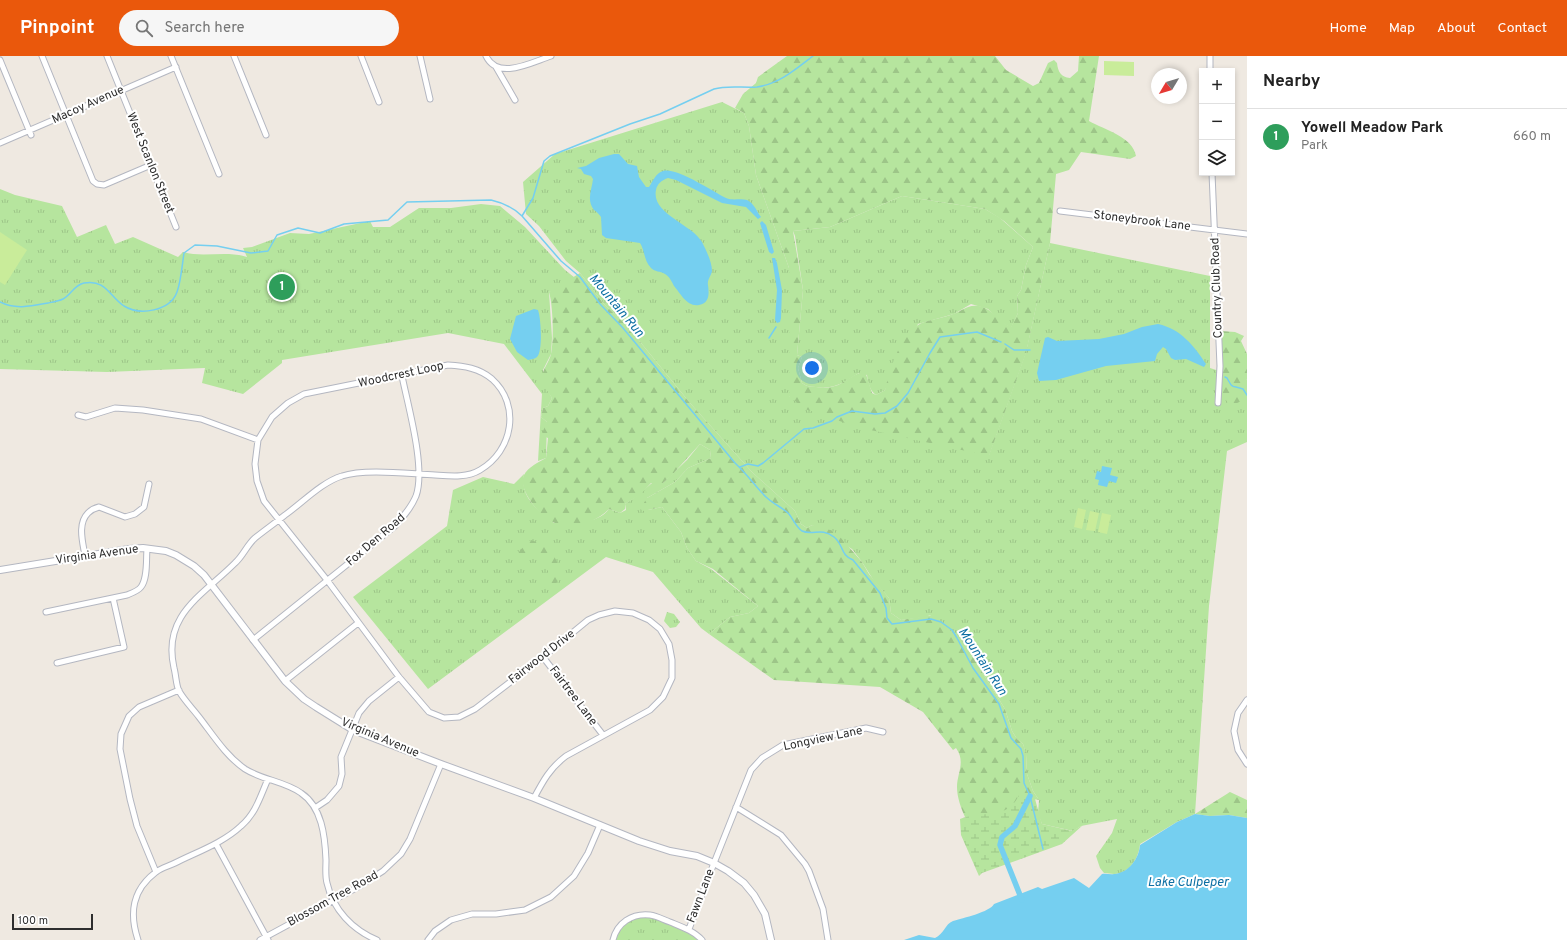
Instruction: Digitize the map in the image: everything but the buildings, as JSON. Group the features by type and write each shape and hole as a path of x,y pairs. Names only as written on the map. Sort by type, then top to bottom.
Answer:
{"street":[{"path":"42,56 91,177 97,184 104,185 151,164"},
{"name":"West Scanlon Street","path":"107,56 176,226"},
{"path":"171,56 219,174"},
{"path":"234,56 266,135"},
{"path":"361,56 379,102"},
{"path":"420,56 430,99"},
{"path":"486,56 491,64 496,67 507,69 551,56"},
{"path":"1210,56 1210,68"},
{"path":"0,60 30,132"},
{"name":"Macoy Avenue","path":"0,143 30,132 66,114 176,67"},
{"path":"496,67 515,100"},
{"name":"Country Club Road","path":"1212,176 1220,366 1218,403"},
{"name":"Stoneybrook Lane","path":"1060,211 1247,234"},
{"name":"Woodcrest Loop","path":"448,365 467,366 481,372 491,379 503,392 509,408 510,424 505,444 496,458 480,470 467,475 364,472 344,475 329,481 279,520 264,501 257,481 255,464 258,440 272,417 288,403 304,394 402,376 448,365"},
{"name":"Fox Den Road","path":"252,640 395,526 408,511 416,496 419,474 418,458 402,376"},
{"path":"78,415 86,417 115,408 143,410 201,419 258,440"},
{"path":"85,556 81,533 83,519 88,512 99,507 125,517 135,514 144,507 149,484"},
{"path":"279,520 254,539 237,561 211,585 180,618 173,634 171,649 179,690 232,760 247,770 302,793 315,808 323,828 326,882 333,899 341,914 352,926 377,940"},
{"name":"Fairwood Drive","path":"279,520 327,580 399,677 429,712 444,718 459,717 475,709 543,657 588,620 600,615 615,611 633,613 648,620 660,629 669,644 672,660 672,678 663,697 650,710 566,756 554,765 545,776 534,798"},
{"path":"46,612 113,598 136,591 142,587 145,577 147,548"},
{"name":"Virginia Avenue","path":"0,570 129,549 147,548 166,551 185,560 204,575 252,640 286,680 304,699 316,707 353,730 534,798 639,841 670,851 697,856 714,863 744,882 765,914 771,940"},
{"path":"57,663 124,647 113,598"},
{"path":"286,680 358,623"},
{"name":"Fairtree Lane","path":"543,657 603,735"},
{"path":"315,808 327,800 339,786 342,774 341,757 359,713 370,701 399,677"},
{"path":"156,872 137,826 131,805 120,749 121,734 129,716 139,706 179,690"},
{"path":"1247,700 1238,713 1234,731 1238,750 1247,764"},
{"name":"Longview Lane","path":"714,863 751,770 762,758 783,745 866,728 882,732"},
{"name":"Blossom Tree Road","path":"260,940 267,938 333,899 358,887 383,871 401,854 410,839 441,764"},
{"path":"138,940 133,926 134,906 140,889 156,872 216,844 240,827 254,812 268,779"},
{"path":"736,807 781,835 805,864 823,909 828,940"},
{"path":"428,940 435,931 451,920 472,914 496,914 525,910 551,897 574,876 588,853 600,825"},
{"path":"216,844 267,938"},
{"name":"Fawn Lane","path":"689,929 714,863"},
{"path":"613,940 618,927 626,920 640,914 652,915 689,929 702,940"}],"green space":[{"path":"787,56 995,56 1006,70 1033,86 1039,83 1048,63 1054,60 1057,63 1060,74 1070,78 1078,71 1079,56 1099,56 1089,121 1124,139 1134,149 1136,156 1130,159 1081,152 1069,170 1056,174 1050,243 1026,353 989,456 857,427 805,409 789,396 789,268 756,175 749,126 744,113 735,108 743,94 756,83 758,77","holes":["902,196 985,209 1004,221 1033,247 1026,265 1021,290 1017,296 1018,313 1011,327 987,309 974,306 921,323 911,331 896,354 885,390 876,395 872,393 865,371 831,387 812,387 802,383 798,368 802,357 797,355 803,290 793,231 830,227"]},
{"path":"1104,61 1134,62 1134,76 1104,75"},
{"path":"722,102 744,113 749,126 756,175 789,268 789,396 989,455 1026,352 1050,243 1210,276 1210,368 1247,380 1247,442 1227,451 1209,606 1195,814 1177,822 1140,844 1138,855 1129,868 1124,871 1114,874 1104,873 1100,868 1096,856 1112,833 1117,819 1081,826 1073,831 1042,824 1038,813 1039,800 1033,791 1027,774 1026,754 1023,744 1017,739 1012,731 1005,709 964,643 930,615 926,617 901,620 891,613 889,598 874,581 852,549 812,525 807,528 801,524 795,511 752,472 690,403 628,327 604,304 580,273 566,261 539,226 526,214 523,182 555,154"},
{"path":"0,189 15,195 62,206 77,237 106,225 115,244 133,237 178,257 183,252 191,254 231,254 247,257 243,248 252,247 290,233 309,234 370,221 373,227 390,227 419,208 451,208 481,204 500,206 525,227 565,270 579,281 549,292 552,338 551,354 543,370 548,391 552,398 548,406 543,408 541,417 547,422 546,458 538,461 542,394 504,344 448,333 282,360 282,363 243,394 202,383 205,368 107,372 0,369"},
{"path":"902,196 985,209 1000,218 1033,247 1026,265 1021,290 1017,296 1018,313 1011,328 1001,322 988,309 971,304 954,314 918,324 885,390 876,395 872,391 867,375 859,373 844,382 833,386 822,388 805,385 802,383 798,368 802,357 797,355 803,290 793,231 830,227"},
{"path":"0,232 27,250 5,285 0,282"},
{"path":"580,273 604,304 628,327 690,403 752,472 795,511 801,524 807,528 812,525 833,531 842,539 862,562 869,574 889,598 891,613 901,620 933,615 964,643 1005,709 1012,731 1017,739 1023,744 1026,753 1027,774 1033,791 1039,800 1033,799 1018,807 988,818 965,817 957,791 957,782 961,763 959,753 956,748 953,750 923,712 880,687 774,680 709,634 730,617 749,613 758,606 713,569 696,561 687,548 681,532 662,507 648,510 646,512 640,509 647,498 675,482 688,468 711,458 710,450 700,444 663,483 651,483 641,494 625,504 625,509 620,513 609,509 597,518 584,524 569,526 549,520 537,510 527,495 523,481 524,475 528,470 546,458 548,438 543,436 543,431 547,422 541,417 543,408 548,406 552,398 542,381 543,372 550,357 552,348 553,332 549,292"},
{"path":"1221,331 1235,332 1244,336 1241,341 1247,354 1247,379 1244,388 1244,399 1234,404 1228,404 1223,393"},
{"path":"700,444 710,450 711,458 688,468 675,482 647,498 648,510 662,507 681,532 687,548 696,561 711,569 758,606 749,613 730,617 709,634 701,628 653,572 606,557 428,689 353,597 447,526 453,490 483,477 514,484 524,474 523,482 527,496 536,508 554,523 584,522 598,518 609,509 620,513 626,510 625,504 652,483 663,483 687,460"},
{"path":"1078,508 1086,510 1082,529 1074,527"},
{"path":"1090,511 1099,513 1095,531 1086,530"},
{"path":"1102,513 1111,515 1107,534 1098,532"},
{"path":"531,540 543,545 551,552 561,573 555,586 546,590 543,583 549,579 547,563 533,550 520,558 517,553"},
{"path":"667,612 674,614 680,622 676,627 670,628 664,621"},
{"path":"1230,792 1247,800 1247,818 1229,815 1210,816 1195,814"},
{"path":"1025,793 1035,799 1042,824 1072,831 1083,825 1062,844 982,873 979,876 961,835 960,819 969,816 1001,812 1014,803 1019,795"},
{"path":"640,914 689,929 702,940 613,940 618,927"}],"water":[{"path":"619,154 628,164 637,166 639,177 646,187 649,187 658,174 663,171 677,173 686,176 726,198 749,201 761,217 758,219 746,207 722,203 676,180 668,178 657,186 656,198 660,206 697,236 702,242 708,256 712,271 708,281 708,297 703,304 695,305 688,302 674,286 668,276 651,268 647,262 640,243 606,238 602,235 601,217 594,210 590,202 593,179 591,176 584,174 581,169 577,168 586,166 599,158"},
{"path":"762,221 766,225 774,252 772,254 769,252 760,223"},
{"path":"772,258 775,258 777,263 782,290 781,318 780,322 777,323 775,320 777,290"},
{"path":"534,309 538,310 541,327 540,348 537,357 528,360 517,352 510,339 516,316"},
{"path":"1158,324 1174,330 1186,339 1206,364 1204,367 1186,359 1175,360 1171,358 1166,349 1163,347 1157,354 1155,361 1106,366 1056,380 1039,381 1037,373 1045,338 1048,337 1057,341 1099,339 1124,334 1142,327"},
{"path":"1102,466 1112,468 1110,475 1118,477 1116,483 1109,481 1107,487 1098,485 1099,480 1095,479 1097,471 1101,472"},
{"name":"Lake Culpeper","path":"1195,814 1210,816 1229,815 1247,818 1247,940 904,940 919,935 935,938 950,922 982,912 992,907 994,904 1038,887 1042,889 1074,878 1089,888 1102,874 1119,873 1129,868 1138,855 1140,845 1177,822"}],"waterway":[{"path":"522,216 533,198 544,161 550,156 630,124 660,114 714,89 730,87 757,87 773,83 787,75 813,56"},
{"name":"Mountain Run","path":"0,302 18,307 54,302 66,297 81,284 91,282 107,289 124,306 138,311 154,310 168,304 177,292 180,283 184,253 195,245 217,246 251,253 268,251 277,235 298,228 320,233 344,224 388,220 407,202 491,200 508,206 522,216 561,261 580,277 600,304 623,328 735,463 766,497 789,514 802,531 829,534 837,540 844,553 853,560 880,593 886,608 887,618 892,624 931,619 941,622 952,630 973,668 999,704 1011,738 1021,749 1023,756 1024,783 1030,796 1043,849"},
{"path":"769,338 776,327"},
{"path":"740,467 748,464 758,466 804,429 813,428 832,421 837,417 852,411 875,414 885,413 897,406 908,393 940,337 977,332 1001,342"},
{"path":"1005,344 1014,350 1030,350"},
{"path":"1225,377 1234,387 1243,389 1247,395"},
{"path":"1022,900 1000,845 1002,837 1015,826 1030,796"}],"place":[{"name":"Yowell Meadow Park","path":"282,287"}]}
